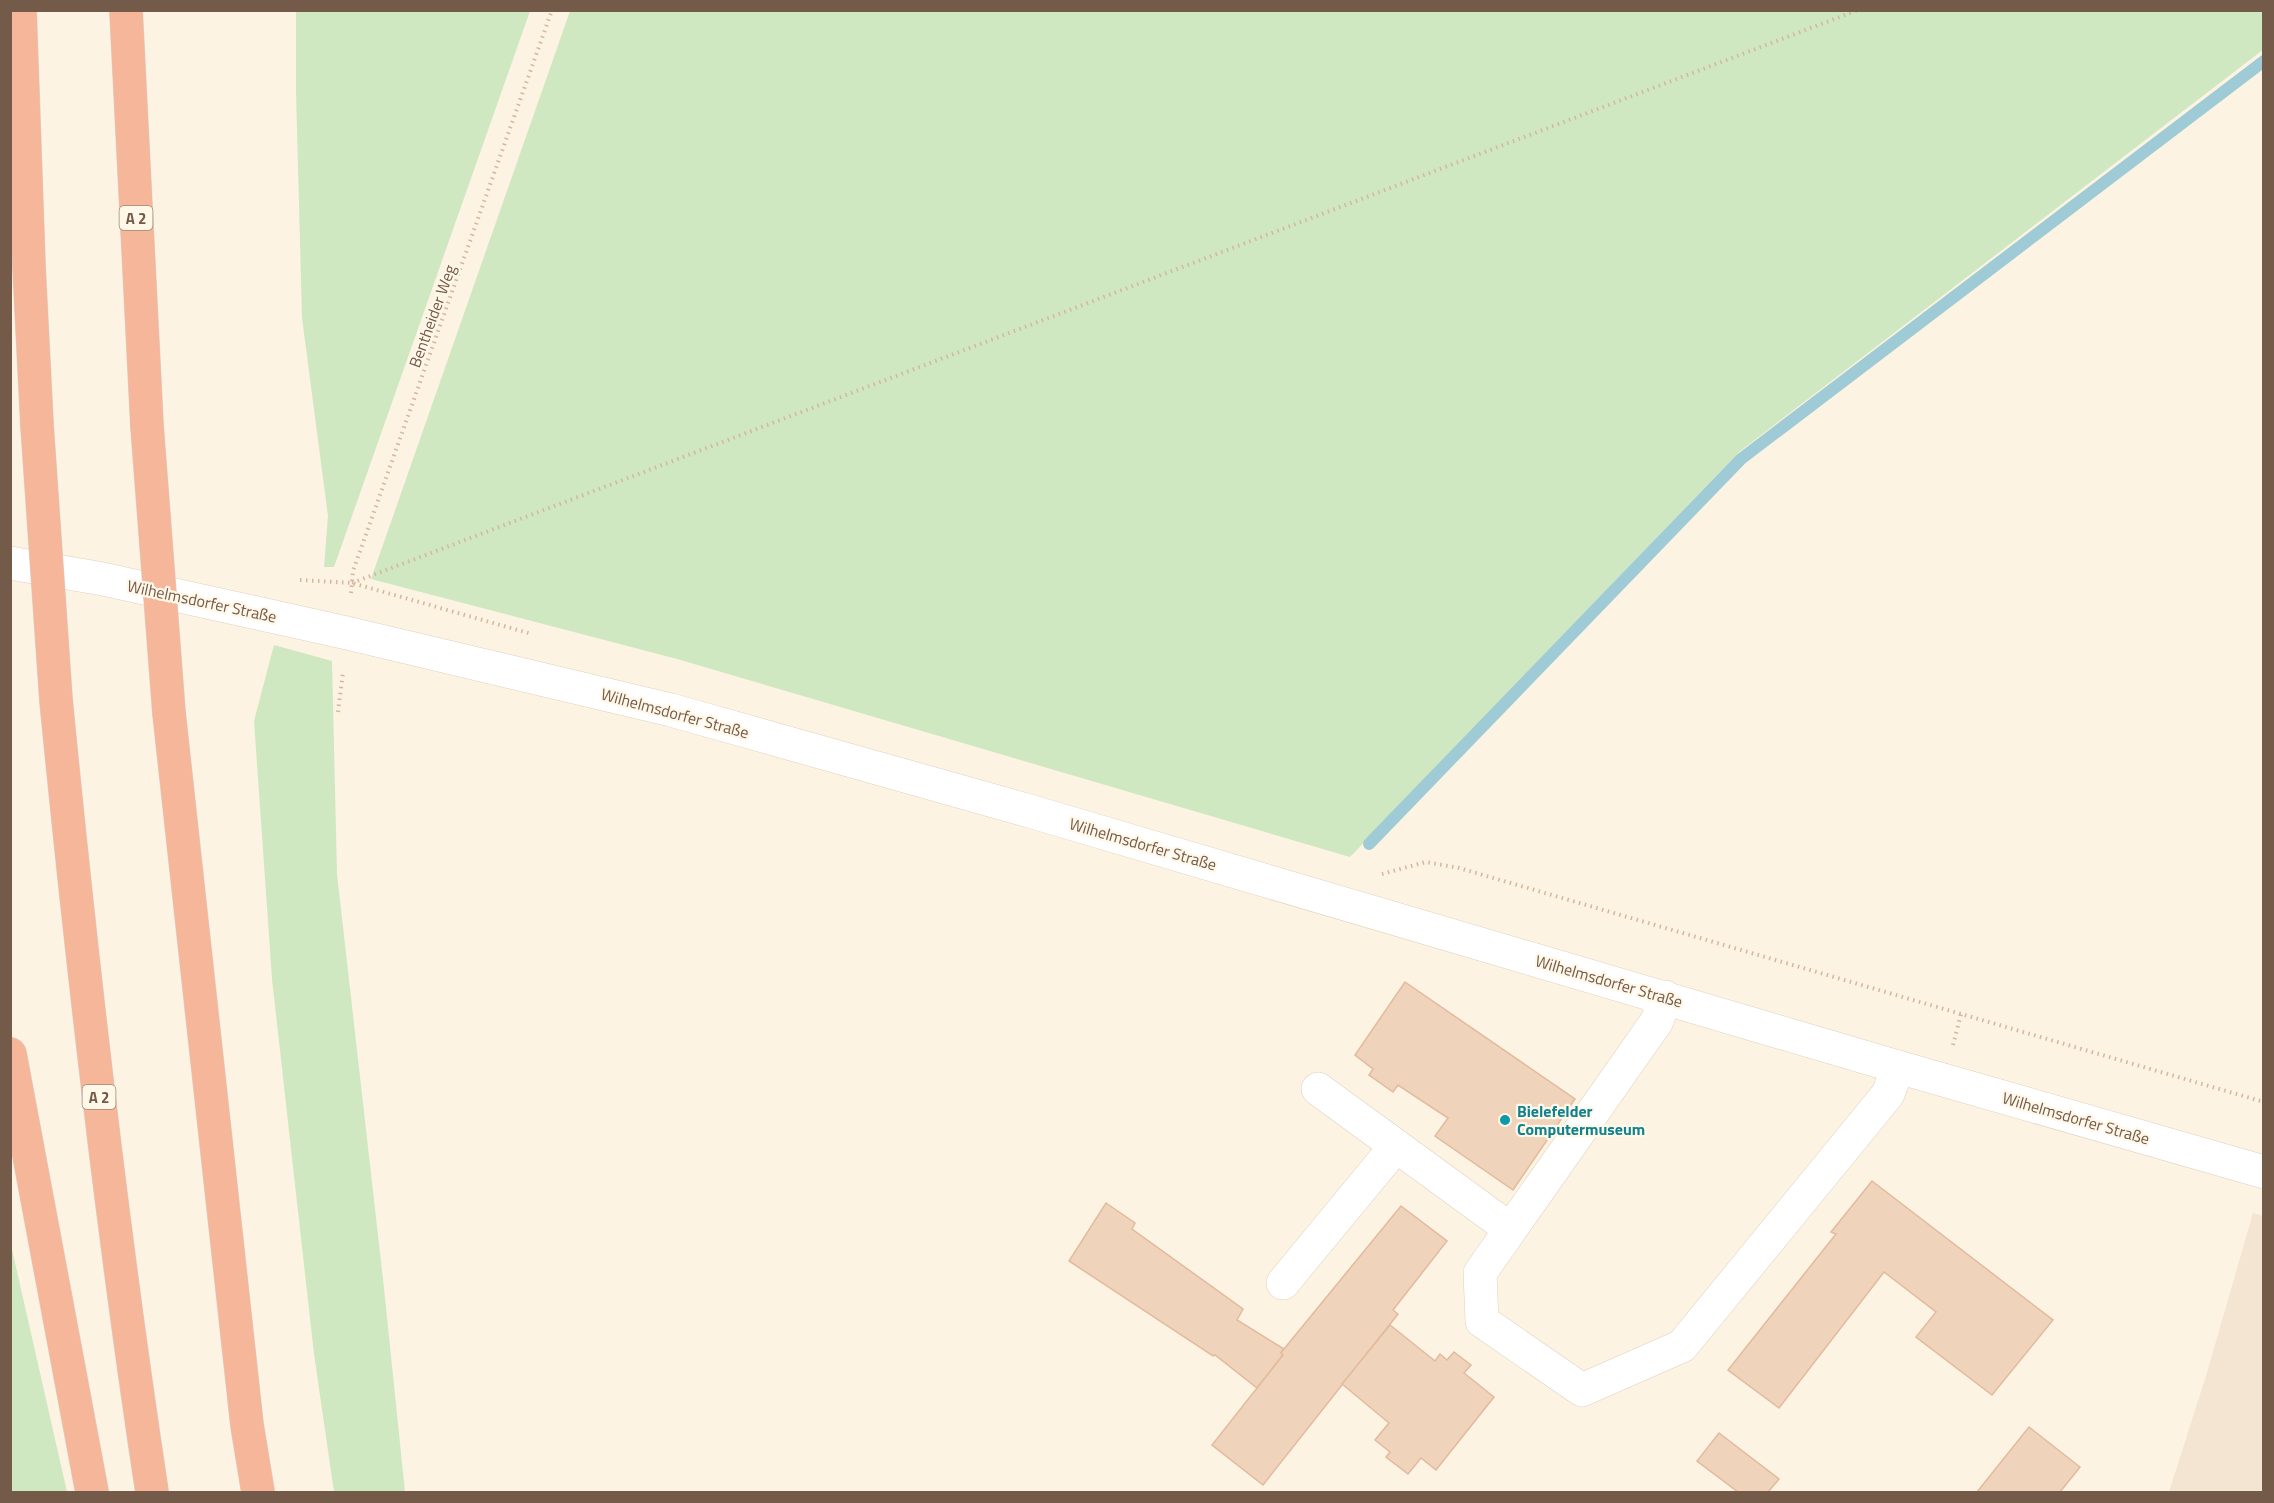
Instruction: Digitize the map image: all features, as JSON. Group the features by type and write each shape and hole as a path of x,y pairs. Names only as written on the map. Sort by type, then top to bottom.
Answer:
{"highway":[{"name":"A 2","path":"20,10 37,424 56,700 78,922 126,1325 152,1492"},
{"name":"A 2","path":"126,10 147,426 169,713 246,1413 258,1492"},
{"path":"10,1054 92,1492"}],"street":[{"name":"Wilhelmsdorfer Straße","path":"10,563 103,579 347,633 683,714 1037,813 1898,1067 2264,1172"},
{"path":"1665,997 1657,1021 1480,1273 1482,1321 1582,1390 1682,1346 1888,1094 1898,1067"},
{"path":"1318,1089 1510,1229"},
{"path":"1283,1283 1396,1146"}],"path":[{"name":"Bentheider Weg","path":"347,633 353,571 552,10"},
{"path":"352,583 1858,10"}],"shaded area":[{"path":"2253,1213 2264,1216 2263,1492 2169,1492 2206,1376"}],"green space":[{"path":"2263,10 2264,49 1739,452 1350,857 677,659 371,579 570,11"},
{"path":"296,11 530,11 334,567 324,567 328,516 302,318"},
{"path":"274,645 332,661 337,874 405,1492 334,1492 314,1354 272,979 254,721"},
{"path":"11,1245 67,1492 11,1492"}],"building":[{"path":"1405,982 1575,1099 1513,1190 1435,1136 1448,1118 1398,1085 1393,1092 1369,1075 1373,1069 1355,1055"},
{"path":"1872,1181 2053,1320 1992,1395 1916,1337 1936,1312 1884,1272 1779,1408 1728,1370 1836,1234 1831,1232"},
{"path":"1106,1203 1135,1223 1132,1229 1243,1309 1237,1320 1284,1349 1281,1353 1283,1355 1257,1388 1215,1355 1213,1356 1069,1261"},
{"path":"1401,1206 1447,1241 1393,1310 1398,1314 1263,1485 1212,1445 1283,1355 1281,1353 1284,1349"},
{"path":"1390,1325 1435,1361 1440,1354 1447,1360 1454,1352 1471,1365 1464,1373 1494,1397 1436,1470 1421,1458 1408,1474 1386,1457 1390,1452 1375,1440 1389,1423 1342,1384"},
{"path":"2029,1427 2080,1467 2060,1492 1977,1492"},
{"path":"1719,1433 1779,1479 1768,1492 1738,1492 1697,1461"}],"waterway":[{"path":"1369,844 1741,459 2264,61"}],"place":[{"name":"Bielefelder Computermuseum","path":"1505,1120"}]}
